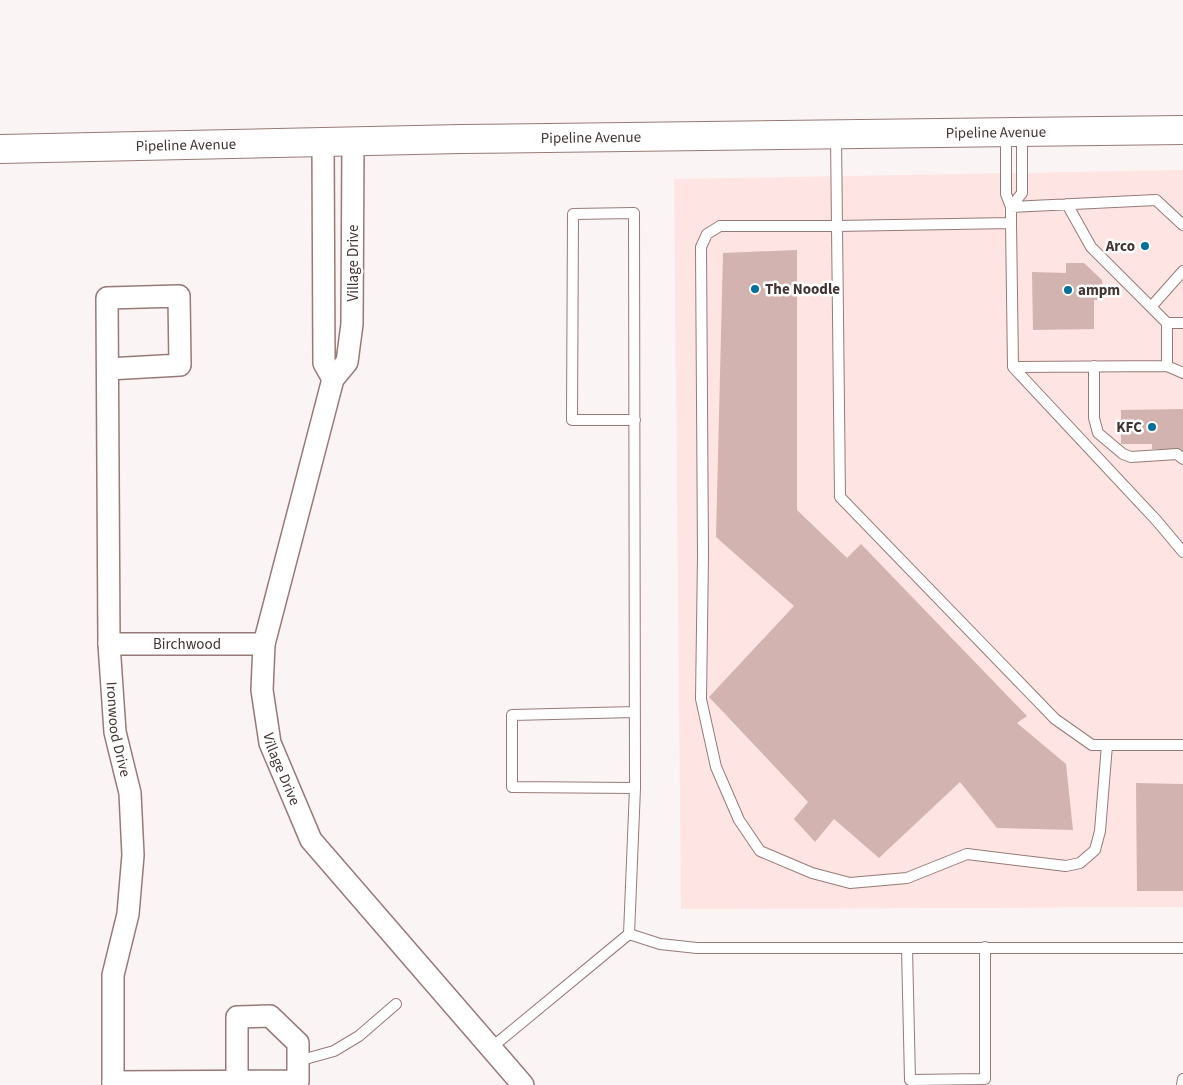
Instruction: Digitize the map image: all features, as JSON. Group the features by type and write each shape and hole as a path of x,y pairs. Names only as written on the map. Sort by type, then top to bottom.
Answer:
{"main road":[{"name":"Pipeline Avenue","path":"0,149 461,138 1183,130"}],"street":[{"name":"Village Drive","path":"323,142 324,364 333,379"},
{"name":"Village Drive","path":"353,142 351,334 347,362 333,379 264,644 262,690 270,743 311,840 523,1085"},
{"path":"324,241 353,239"},
{"name":"Ironwood Drive","path":"108,370 180,365 179,296 107,298 109,644 115,732 130,793 133,855 128,914 113,975 113,1084"},
{"name":"Birchwood","path":"109,644 264,644"},
{"path":"113,1084 238,1082 298,1081 298,1043 270,1016 237,1016 238,1082"}],"lane":[{"path":"1014,133 1006,194 1011,207 1013,367 1157,521 1183,552"},
{"path":"1011,207 1022,193 1014,133"},
{"path":"836,135 840,497 1052,717 1092,745 1183,745"},
{"path":"1011,207 1156,200 1183,225"},
{"path":"1068,204 1090,247 1167,323 1183,323"},
{"path":"491,1048 629,934 635,788 635,420 634,213 574,214 572,420 635,420"},
{"path":"1011,223 720,226 707,234 700,247 703,545 700,699 716,767 739,820 760,851 812,873 850,883 907,878 967,854 1066,866 1080,863 1095,850 1100,831 1107,745"},
{"path":"1151,307 1183,271"},
{"path":"1167,323 1167,366"},
{"path":"1094,366 1094,418 1098,433 1123,454 1131,457 1178,454 1183,459"},
{"path":"1013,367 1167,366 1183,373"},
{"path":"635,712 512,715 512,787 635,788"},
{"path":"629,934 660,944 680,947 1183,948"},
{"path":"907,948 910,1080 985,1079 985,947"},
{"path":"298,1060 334,1051 359,1036 396,1004"},
{"path":"1182,1085 1183,1079"}],"shaded area":[{"path":"1183,170 1183,907 681,909 674,179"}],"building":[{"path":"797,250 797,510 847,558 861,544 1027,716 1017,723 1066,764 1073,830 997,828 960,782 879,858 834,819 815,842 794,819 808,802 709,697 794,606 716,537 723,253"},
{"name":"ampm","path":"1066,263 1084,263 1102,280 1104,300 1094,300 1094,329 1033,330 1032,272 1066,273"},
{"name":"KFC","path":"1183,409 1183,451 1152,449 1152,444 1121,444 1121,410"},
{"path":"1136,783 1183,784 1183,891 1137,891"}],"place":[{"name":"Arco","path":"1145,246"},
{"name":"The Noodle","path":"755,289"},
{"name":"ampm","path":"1068,290"},
{"name":"KFC","path":"1152,427"}]}
